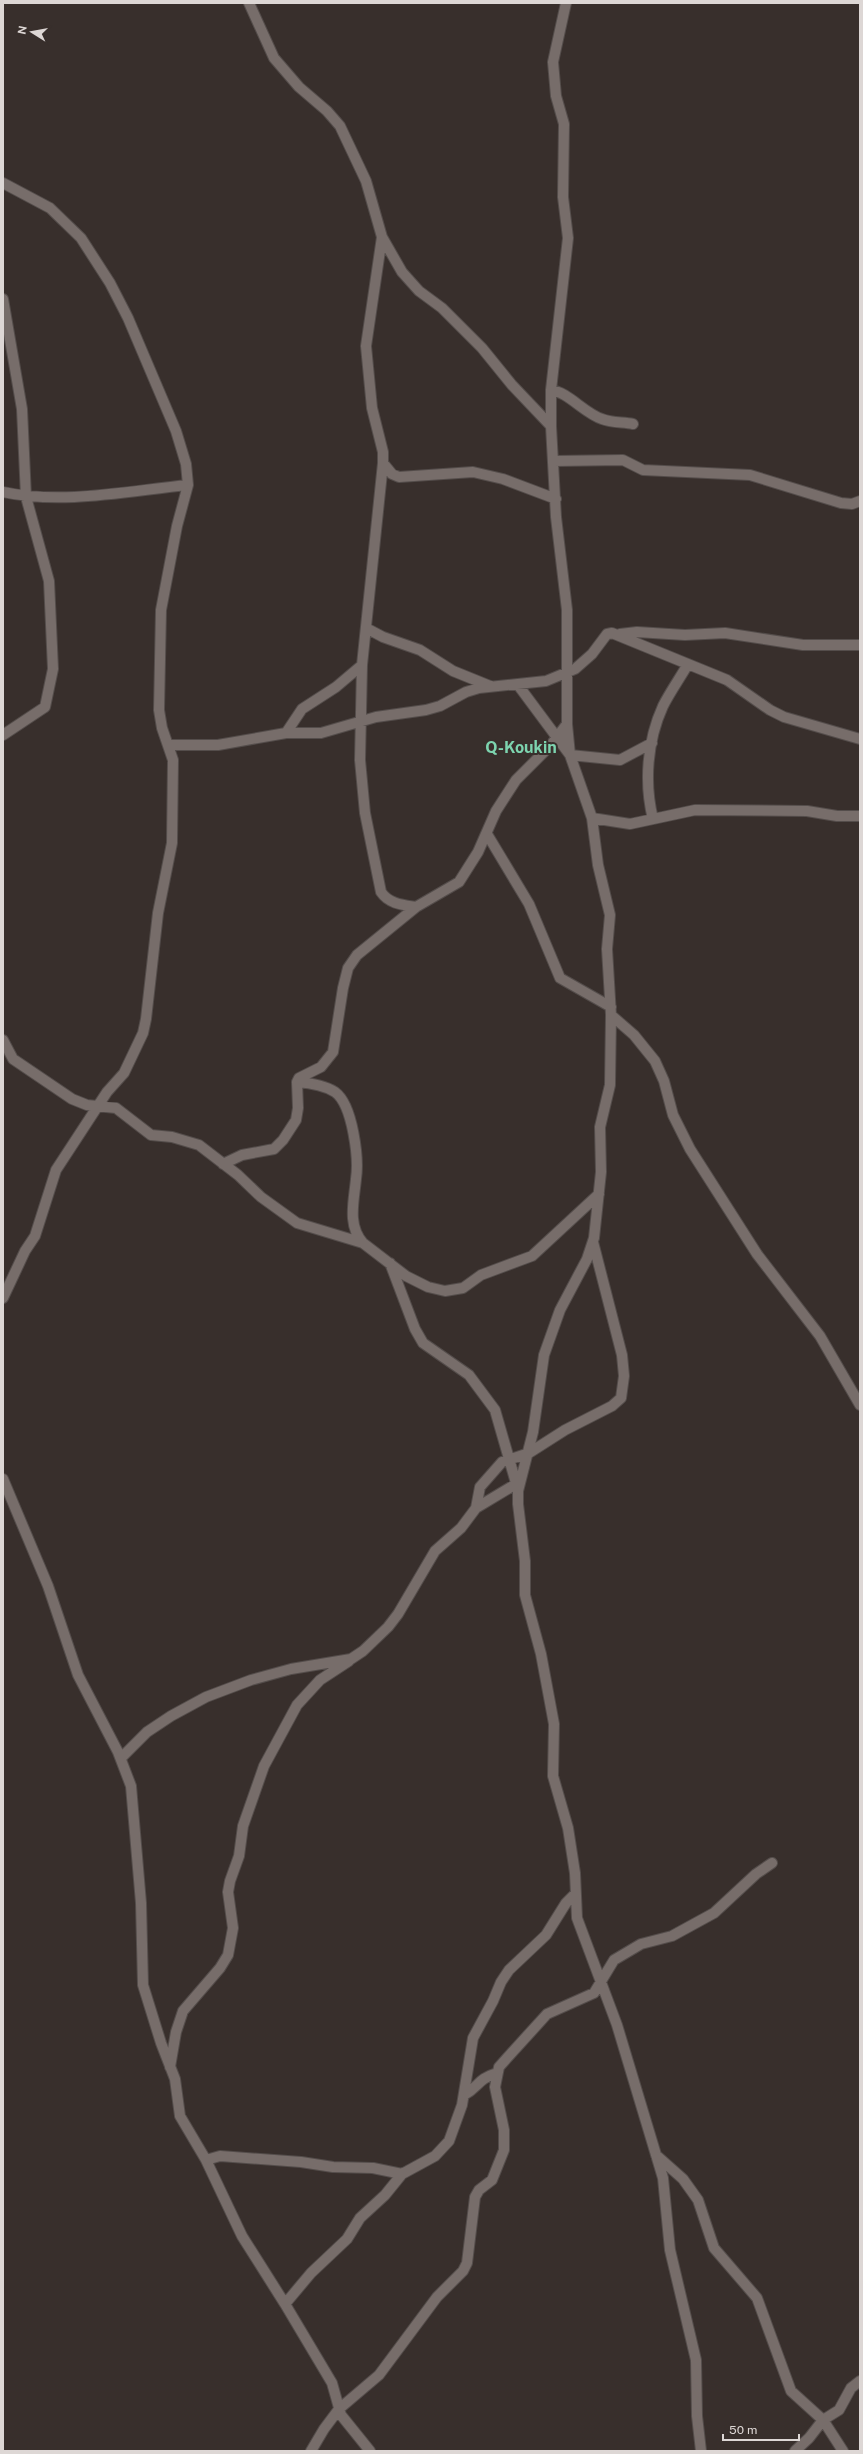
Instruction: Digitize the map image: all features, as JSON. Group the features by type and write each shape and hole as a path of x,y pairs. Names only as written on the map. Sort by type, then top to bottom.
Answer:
{"street":[{"path":"249,3 274,58 298,87 327,111 340,126 366,181 382,237 402,272 419,291 442,308 482,348 512,385 551,426"},
{"path":"476,1508 517,1488 529,1453 537,1408 540,1378 548,1341 560,1310 587,1259 593,1242 602,1163 600,1127 609,1093 611,1011 607,949 610,914 599,872 592,818 570,755 567,724 568,673 566,610 551,426 551,390 568,238 563,197 564,124 556,96 553,62 566,3"},
{"path":"3,183 50,208 66,222 81,238 110,283 128,318 176,431 186,464 188,485 177,526 161,610 159,710 162,728 169,745 174,776 172,843 158,913 146,1019 143,1033 127,1067 56,1170 34,1236 25,1251 3,1298"},
{"path":"382,237 366,346 372,408 383,452 383,463 362,665 360,721 362,788 381,892 385,898 393,902 416,907"},
{"path":"3,299 22,409 26,497 49,581 53,669 45,708 3,735"},
{"path":"551,390 561,391 571,401 601,419 633,424"},
{"path":"554,461 623,460 643,470 750,475 841,503 852,504 860,501"},
{"path":"383,463 392,474 399,477 461,471 484,474 556,499"},
{"path":"3,492 26,497 60,498 188,485"},
{"path":"366,628 383,637 420,650 453,671 490,686"},
{"path":"169,745 218,745 286,733 321,733 337,730 360,721 426,710 440,706 466,692 490,686 518,686 546,681 568,673 592,654 607,634 637,632 685,636 725,633 803,645 860,645"},
{"path":"620,634 727,680 770,710 784,716 860,739"},
{"path":"653,819 648,786 652,743 663,706 688,664"},
{"path":"286,733 302,709 336,687 362,665"},
{"path":"518,686 570,755 620,760 652,743"},
{"path":"223,1164 242,1155 274,1149 283,1140 296,1120 298,1108 297,1082 299,1078 321,1067 333,1052 343,988 348,968 357,954 416,907 459,882 488,834 496,811 516,780 556,738 567,724"},
{"path":"592,818 630,824 694,810 807,811 837,816 860,816"},
{"path":"488,834 529,904 560,978 611,1011 634,1035 655,1062 664,1081 673,1115 690,1149 757,1254 820,1336 860,1405"},
{"path":"3,1040 13,1059 72,1100 86,1105 116,1108 151,1135 172,1137 199,1145 261,1197 297,1222 363,1243"},
{"path":"297,1082 328,1088 336,1092 344,1103 356,1143 357,1173 353,1206 354,1231 363,1243 406,1276 428,1287 445,1291 463,1288 481,1275 532,1256 599,1194"},
{"path":"170,2067 176,2032 183,2011 220,1968 228,1955 233,1928 228,1898 230,1881 239,1856 243,1826 264,1766 297,1705 320,1680 363,1651 388,1627 414,1588 431,1555 461,1528 476,1508 480,1487 494,1469 509,1458 529,1453 566,1430 617,1404 623,1393 622,1355 593,1242"},
{"path":"389,1262 415,1329 423,1343 465,1371 488,1398 500,1424 517,1488 524,1561 525,1594 541,1654 554,1724 553,1776 568,1828 577,1918 601,1980 638,2091 666,2193 670,2250 696,2360 697,2416 701,2451"},
{"path":"3,1479 48,1586 78,1675 121,1758 131,1786 141,1903 143,1985 175,2079 183,2123 206,2160 242,2236 285,2304 332,2384 341,2415 370,2451"},
{"path":"121,1758 147,1732 171,1716 206,1697 251,1680 278,1672 351,1658"},
{"path":"312,2451 324,2429 340,2409 379,2375 437,2297 463,2271 467,2263 475,2197 479,2190 492,2180 504,2150 504,2130 495,2087 497,2073 507,2058 539,2021 556,2010 590,1996 614,1960 641,1944 672,1936 714,1913 756,1874 772,1863"},
{"path":"285,2304 311,2273 347,2239 360,2218 385,2195 402,2174 443,2150 458,2119 471,2064 473,2038 493,2001 504,1976 540,1942 566,1903 575,1894"},
{"path":"464,2095 473,2090 481,2079 497,2073"},
{"path":"656,2155 683,2179 698,2200 714,2248 751,2289 764,2311 772,2344 792,2391 823,2420 843,2451"},
{"path":"206,2160 220,2156 300,2162 333,2168 373,2168 402,2174"},
{"path":"795,2451 810,2438 823,2420 839,2410 851,2388 860,2381"}],"district":[{"name":"Q-Koukin","path":"521,747"}]}
